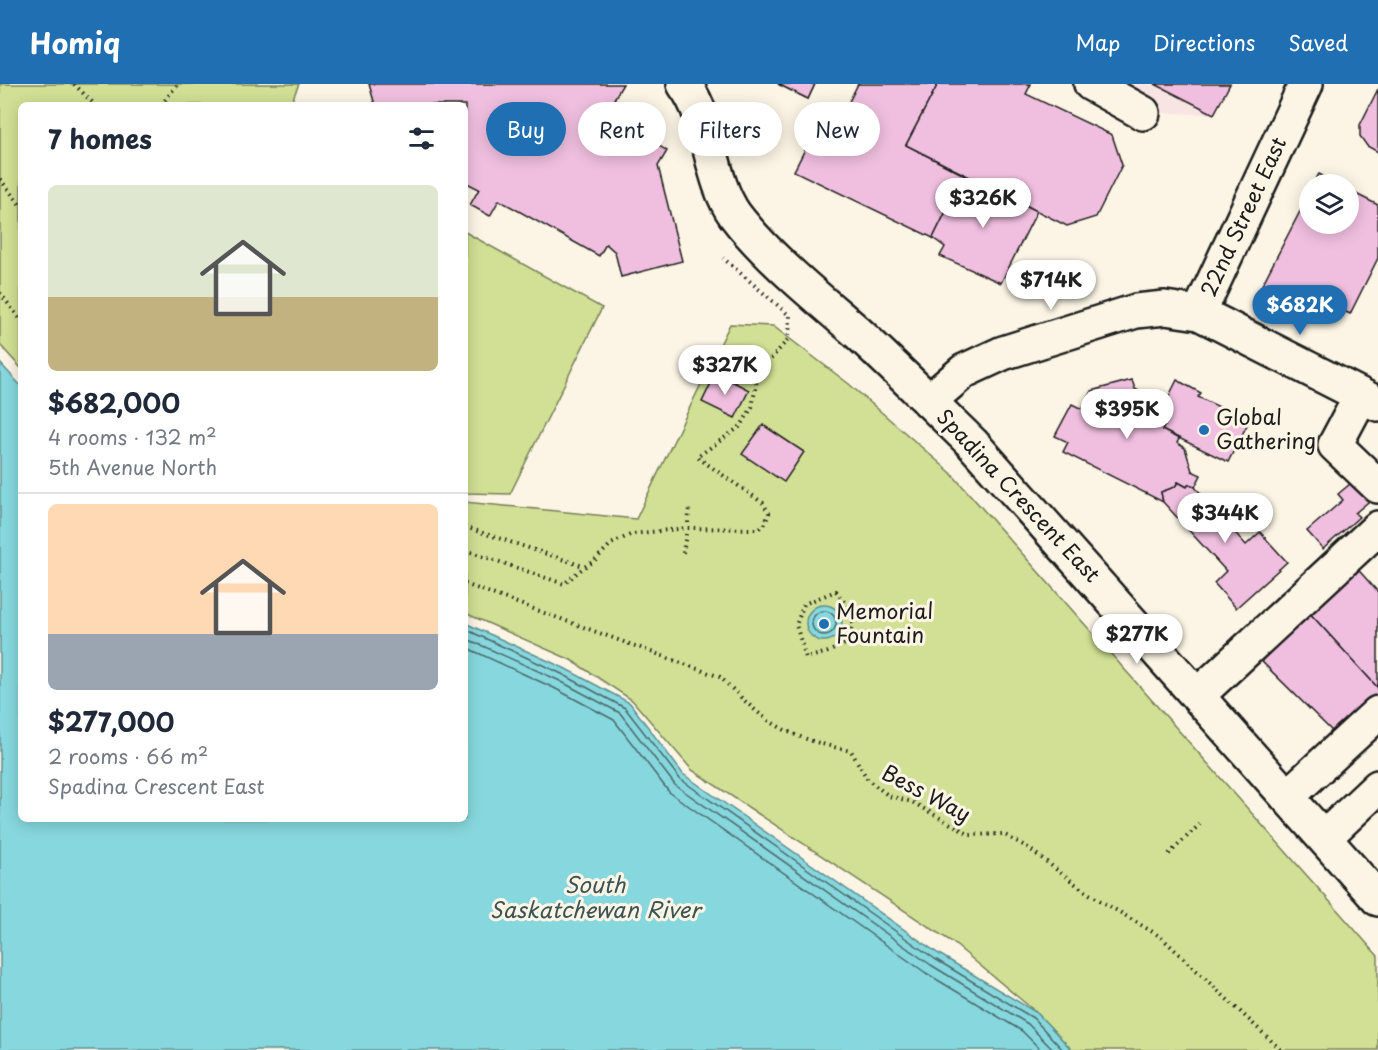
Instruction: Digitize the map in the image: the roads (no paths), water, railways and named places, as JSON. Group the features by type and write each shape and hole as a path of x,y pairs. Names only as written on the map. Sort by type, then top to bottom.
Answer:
{"street":[{"name":"Spadina Crescent East","path":"684,84 699,113 711,157 734,212 748,230 771,254 902,373 972,443 1378,899"},
{"path":"1091,84 1143,113"},
{"name":"22nd Street East","path":"929,401 964,371 1003,353 1136,311 1165,308 1199,314 1306,84"},
{"path":"1199,314 1370,400 1335,445 1378,486"},
{"path":"1198,695 1378,528"},
{"path":"1288,796 1378,713"},
{"path":"1325,837 1378,787"}],"water":[{"name":"South Saskatchewan River","path":"0,363 18,383 18,822 468,822 468,624 564,668 630,703 683,774 939,954 1037,1013 1072,1050 0,1050"},
{"name":"Memorial Fountain","path":"824,605 837,610 842,623 837,636 824,641 811,636 806,623 811,610"}],"place":[{"name":"Global Gathering","path":"1204,430"},
{"name":"Memorial Fountain","path":"824,624"}]}
